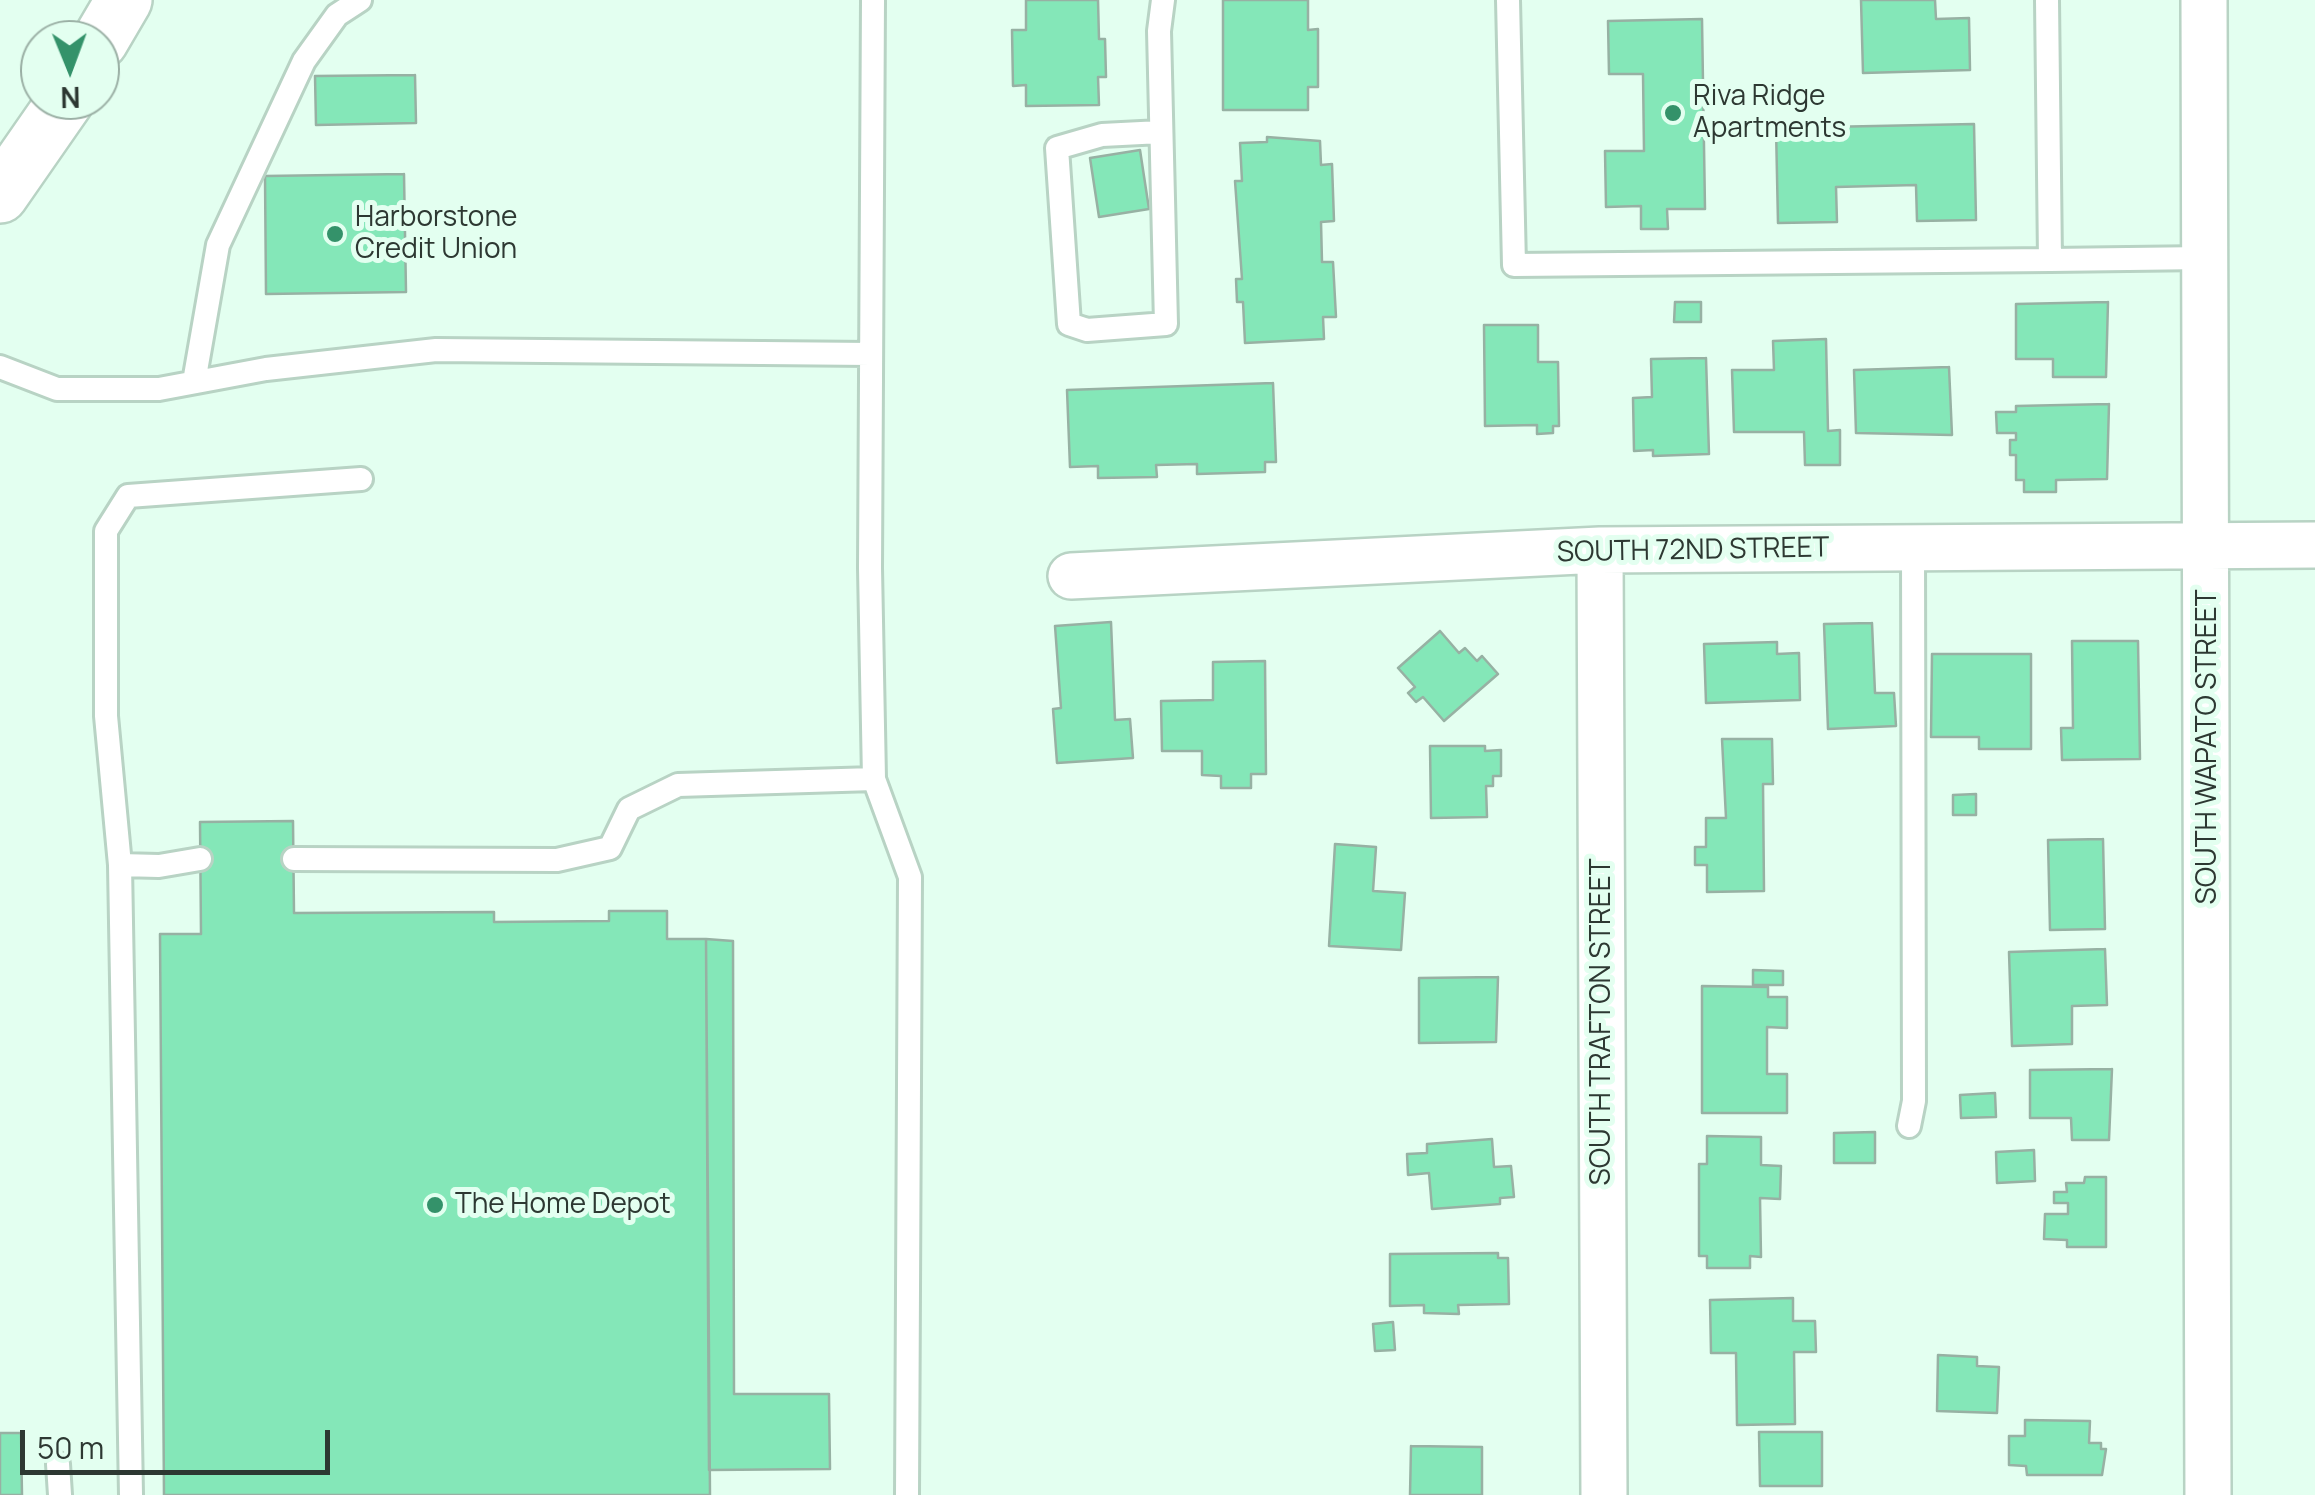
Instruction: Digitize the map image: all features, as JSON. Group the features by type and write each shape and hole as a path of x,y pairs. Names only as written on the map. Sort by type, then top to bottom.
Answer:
{"main road":[{"path":"0,195 52,120"}],"street":[{"name":"SOUTH WAPATO STREET","path":"2204,0 2208,1495"},
{"name":"SOUTH 72ND STREET","path":"1071,576 1600,550 2315,544"},
{"name":"SOUTH TRAFTON STREET","path":"1600,550 1604,1495"}],"lane":[{"path":"194,382 218,245 304,61 338,15 360,0"},
{"path":"874,0 874,779 910,877 907,1495"},
{"path":"1161,132 1102,135 1057,148 1069,324 1087,330 1166,324 1159,31 1163,0"},
{"path":"1508,0 1514,265 2206,258"},
{"path":"2047,0 2050,260"},
{"path":"0,368 58,389 158,389 436,350 871,354"},
{"path":"131,1495 120,865 106,716 106,532 128,496 361,479"},
{"path":"1908,1126 1914,1101 1912,548"},
{"path":"294,858 557,860 610,848 628,810 678,784 874,779"},
{"path":"120,865 159,866 200,859"},
{"path":"58,1464 60,1495"}],"building":[{"path":"1026,0 1098,0 1099,39 1105,39 1106,77 1098,77 1099,105 1026,106 1026,85 1013,86 1012,30 1026,30"},
{"path":"1223,0 1308,0 1308,30 1318,29 1318,87 1308,87 1308,110 1223,110"},
{"name":"Riva Ridge Apartments","path":"1861,0 1935,0 1936,19 1969,18 1970,70 1863,73"},
{"name":"Riva Ridge Apartments","path":"1702,19 1705,209 1667,209 1668,229 1641,229 1641,206 1606,207 1605,151 1644,151 1643,74 1609,74 1608,21"},
{"path":"415,75 416,123 316,125 315,76"},
{"path":"1974,124 1976,220 1917,221 1916,185 1836,187 1837,222 1778,223 1776,128"},
{"path":"1267,137 1320,141 1321,165 1332,164 1334,221 1321,222 1322,262 1333,262 1336,317 1323,317 1324,339 1245,343 1243,302 1237,302 1236,279 1242,279 1235,181 1242,181 1240,143 1267,142"},
{"path":"1140,150 1149,209 1099,217 1090,158"},
{"name":"Harborstone Credit Union","path":"404,174 406,292 266,294 265,176"},
{"path":"1675,302 1701,302 1701,322 1674,322"},
{"path":"2108,302 2106,377 2053,377 2053,359 2016,359 2016,304"},
{"path":"1484,325 1538,325 1538,362 1558,362 1559,426 1553,426 1553,433 1537,434 1537,425 1485,426"},
{"path":"1826,339 1828,431 1840,430 1840,465 1805,465 1804,432 1734,432 1732,370 1774,370 1773,341"},
{"path":"1706,358 1709,454 1653,456 1653,450 1634,451 1633,398 1652,397 1651,359"},
{"path":"1949,367 1952,435 1856,433 1854,370"},
{"path":"1273,383 1276,462 1265,462 1265,472 1197,474 1197,464 1156,465 1157,477 1098,478 1098,466 1070,467 1067,390"},
{"path":"2109,404 2107,479 2056,480 2056,492 2024,492 2024,480 2016,480 2016,455 2010,455 2010,440 2016,440 2016,433 1997,433 1996,412 2016,412 2016,406"},
{"path":"1111,622 1115,720 1130,719 1133,758 1057,763 1053,709 1061,708 1055,626"},
{"path":"1872,623 1875,693 1894,693 1896,726 1828,729 1824,624"},
{"path":"1440,631 1459,653 1465,648 1477,661 1482,656 1498,674 1444,721 1423,697 1416,702 1408,693 1415,687 1398,668"},
{"path":"2072,641 2138,641 2140,759 2062,760 2061,728 2073,728"},
{"path":"1777,642 1777,654 1799,653 1800,700 1706,703 1704,644"},
{"path":"1932,654 2031,654 2031,749 1979,749 1979,737 1931,737"},
{"path":"1265,661 1266,774 1251,774 1251,788 1221,788 1221,776 1202,775 1202,751 1162,751 1161,701 1213,700 1213,662"},
{"path":"1722,739 1772,739 1773,784 1763,784 1764,891 1707,892 1707,865 1695,865 1695,847 1706,847 1706,818 1726,818"},
{"path":"1430,746 1485,746 1485,751 1501,750 1501,776 1493,776 1493,786 1486,786 1487,817 1431,818"},
{"path":"1976,794 1976,815 1953,815 1953,795"},
{"name":"The Home Depot","path":"293,821 294,913 494,912 494,922 609,921 609,911 667,911 667,939 706,939 710,1495 164,1495 160,934 201,934 200,822"},
{"path":"2103,839 2105,929 2050,930 2048,840"},
{"path":"1335,844 1376,847 1373,891 1405,893 1401,950 1329,946"},
{"path":"706,939 733,941 734,1394 829,1394 830,1469 709,1470"},
{"path":"2105,949 2107,1005 2072,1006 2072,1044 2012,1046 2009,952"},
{"path":"1753,970 1783,971 1783,985 1753,985"},
{"path":"1498,977 1496,1042 1419,1043 1419,978"},
{"path":"1702,986 1768,987 1768,997 1787,997 1787,1028 1767,1027 1767,1074 1787,1074 1787,1113 1702,1113"},
{"path":"2112,1069 2109,1140 2072,1140 2071,1118 2030,1118 2030,1070"},
{"path":"1995,1093 1996,1117 1961,1118 1960,1095"},
{"path":"1875,1132 1875,1163 1834,1163 1834,1133"},
{"path":"1707,1136 1761,1137 1761,1165 1781,1166 1780,1199 1760,1198 1761,1257 1750,1256 1750,1268 1707,1268 1707,1256 1699,1256 1699,1164 1707,1164"},
{"path":"1492,1139 1494,1167 1511,1166 1514,1197 1500,1198 1500,1204 1432,1209 1429,1173 1408,1175 1407,1154 1427,1153 1427,1144"},
{"path":"2034,1150 2035,1181 1997,1183 1996,1152"},
{"path":"2085,1177 2106,1177 2106,1247 2067,1247 2067,1240 2044,1239 2045,1214 2068,1214 2068,1203 2054,1203 2054,1192 2067,1192 2066,1183 2084,1183"},
{"path":"1498,1253 1498,1258 1508,1258 1509,1304 1458,1305 1459,1314 1424,1313 1424,1305 1390,1306 1390,1254"},
{"path":"1793,1298 1793,1321 1815,1321 1816,1352 1794,1352 1795,1424 1737,1425 1736,1353 1711,1353 1710,1300"},
{"path":"1393,1322 1395,1350 1375,1351 1373,1324"},
{"path":"1938,1355 1977,1357 1977,1366 1999,1367 1997,1413 1937,1411"},
{"path":"2025,1420 2090,1421 2089,1443 2101,1443 2101,1449 2106,1449 2102,1475 2027,1475 2026,1466 2009,1465 2009,1436 2025,1436"},
{"path":"1759,1432 1822,1432 1822,1486 1760,1486"},
{"path":"0,1433 21,1433 22,1495 0,1495"},
{"path":"1411,1446 1482,1447 1482,1495 1410,1495"}],"place":[{"name":"Riva Ridge Apartments","path":"1673,113"},
{"name":"Harborstone Credit Union","path":"335,234"},
{"name":"The Home Depot","path":"435,1205"}]}
